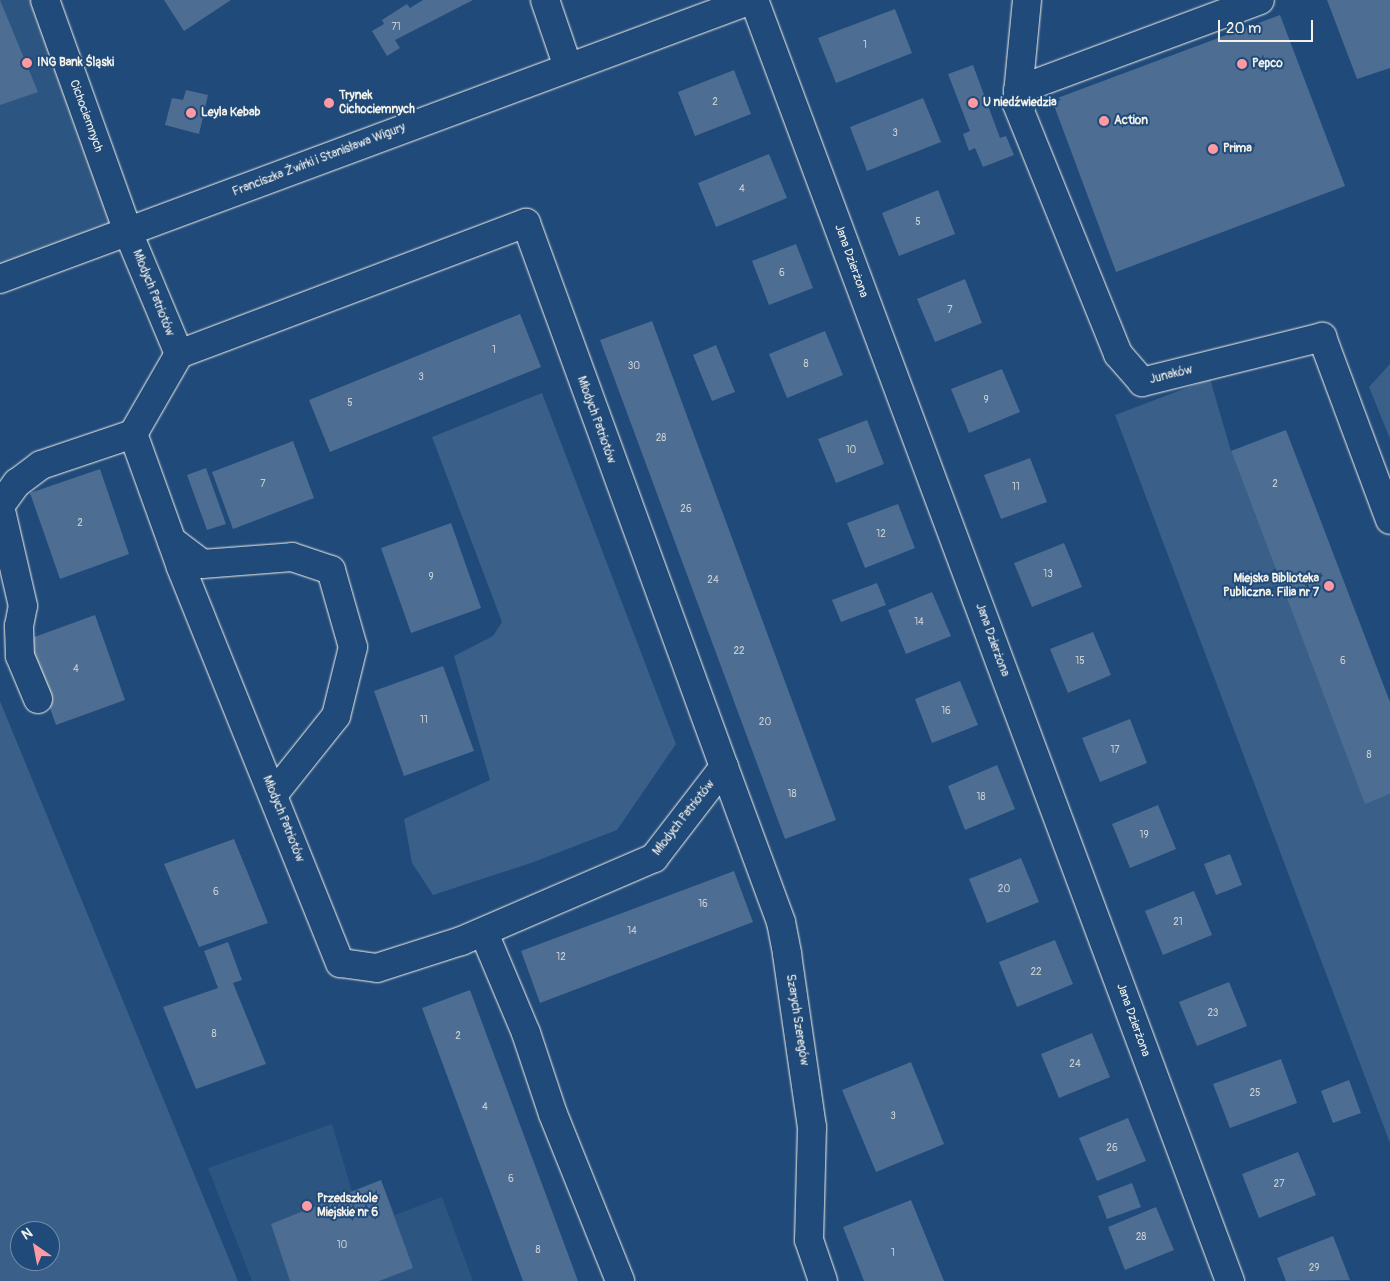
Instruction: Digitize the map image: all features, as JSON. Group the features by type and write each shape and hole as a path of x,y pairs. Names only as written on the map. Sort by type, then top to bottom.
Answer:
{"street":[{"name":"Cichociemnych","path":"44,0 128,232"},
{"path":"545,0 568,67"},
{"name":"Franciszka Żwirki i Stanisława Wigury","path":"0,279 752,0"},
{"name":"Jana Dzierżona","path":"752,0 1230,1281"},
{"name":"Junaków","path":"1028,0 1017,104 1118,354 1142,382 1322,337 1390,520"},
{"path":"1018,90 1260,0"},
{"name":"Młodych Patriotów","path":"128,232 178,354 526,223 724,767 654,858 484,933 377,968 340,963 181,567 133,434"},
{"path":"38,699 20,656 19,626 23,606 0,506 17,483 41,464 133,434 178,354"},
{"path":"172,542 202,564 292,557 331,570 353,647 336,716 273,795"},
{"name":"Szarych Szeregów","path":"724,767 781,922 812,1127 809,1240 823,1281"},
{"path":"484,933 524,1028 553,1114 620,1281"}],"shaded area":[{"path":"0,0 45,0 128,232 0,279"},
{"path":"1390,364 1390,439 1369,387"},
{"path":"1210,379 1231,451 1365,803 1390,794 1390,1143 1115,415"},
{"path":"542,393 676,744 617,830 531,863 433,895 412,863 404,819 490,780 454,656 493,636 502,622 432,437"},
{"path":"0,701 238,1281 0,1281"},
{"name":"Przedszkole Miejskie nr 6","path":"332,1124 352,1191 381,1180 395,1215 442,1197 473,1281 252,1281 208,1168"}],"building":[{"path":"0,0 38,92 0,105"},
{"path":"164,0 231,0 184,31"},
{"path":"423,0 473,0 395,40 400,48 387,56 372,31 384,24 382,20 407,4 410,8"},
{"path":"1327,0 1390,0 1390,68 1357,79"},
{"path":"895,9 912,53 836,83 818,38"},
{"path":"1280,15 1345,186 1116,272 1052,100"},
{"name":"U niedźwiedzia","path":"973,65 1000,138 1006,136 1014,155 983,167 975,148 969,151 963,134 970,131 948,74"},
{"path":"734,70 751,114 695,136 678,92"},
{"path":"186,90 208,95 199,134 165,125 172,98 183,100"},
{"path":"923,98 941,142 867,171 850,127"},
{"path":"769,154 787,198 716,227 698,183"},
{"path":"938,190 955,234 899,256 882,213"},
{"path":"796,244 813,288 769,305 752,261"},
{"path":"965,279 982,323 935,342 917,299"},
{"path":"520,314 541,367 330,452 309,400"},
{"path":"652,321 836,820 785,839 600,340"},
{"path":"825,331 843,375 787,398 769,354"},
{"path":"716,345 735,392 712,401 693,355"},
{"path":"1002,369 1020,412 969,433 951,389"},
{"path":"867,420 884,464 836,483 818,439"},
{"path":"1286,430 1390,702 1390,794 1365,804 1231,451"},
{"path":"293,441 314,498 233,529 212,472"},
{"path":"1030,458 1047,502 1001,519 984,475"},
{"path":"206,468 226,524 207,530 187,475"},
{"path":"100,469 129,554 60,579 30,493"},
{"path":"898,504 915,548 865,568 847,523"},
{"path":"451,523 481,608 411,633 381,548"},
{"path":"1064,543 1082,587 1032,607 1014,563"},
{"path":"877,583 886,605 841,622 832,600"},
{"path":"932,592 951,636 906,654 888,610"},
{"path":"95,615 125,700 56,725 26,640"},
{"path":"1093,632 1111,675 1068,693 1050,649"},
{"path":"443,666 474,751 404,776 374,691"},
{"path":"960,681 978,725 932,743 915,699"},
{"path":"1130,719 1147,763 1100,782 1082,738"},
{"path":"997,765 1015,809 965,830 948,786"},
{"path":"1158,805 1176,849 1130,868 1112,824"},
{"path":"234,839 268,923 199,947 164,864"},
{"path":"1230,854 1242,885 1216,895 1204,864"},
{"path":"1021,858 1039,902 987,923 969,879"},
{"path":"734,871 753,922 540,1003 521,951"},
{"path":"1194,891 1212,935 1163,955 1145,911"},
{"path":"1055,940 1073,984 1017,1007 999,962"},
{"path":"228,942 242,980 233,983 266,1064 196,1089 163,1007 218,988 204,951"},
{"path":"1229,982 1247,1026 1197,1046 1179,1002"},
{"path":"470,990 578,1281 523,1281 422,1008"},
{"path":"1092,1033 1110,1077 1059,1098 1041,1054"},
{"path":"1281,1059 1297,1103 1230,1128 1213,1084"},
{"path":"911,1062 944,1144 876,1172 842,1090"},
{"path":"1349,1080 1361,1113 1333,1123 1321,1091"},
{"path":"1128,1118 1146,1161 1097,1181 1079,1138"},
{"path":"1298,1152 1316,1195 1259,1218 1242,1174"},
{"path":"381,1180 413,1268 379,1281 290,1281 271,1224"},
{"path":"1132,1183 1141,1207 1107,1219 1098,1196"},
{"path":"911,1200 944,1281 864,1281 843,1227"},
{"path":"1156,1207 1174,1250 1125,1270 1108,1227"},
{"path":"1333,1236 1350,1280 1286,1281 1277,1258"}],"place":[{"name":"ING Bank Śląski","path":"27,63"},
{"name":"Pepco","path":"1242,64"},
{"name":"Trynek Cichociemnych","path":"329,103"},
{"name":"U niedźwiedzia","path":"973,103"},
{"name":"Leyla Kebab","path":"191,113"},
{"name":"Action","path":"1104,121"},
{"name":"Prima","path":"1213,149"},
{"name":"Miejska Biblioteka Publiczna. Filia nr 7","path":"1329,586"},
{"name":"Przedszkole Miejskie nr 6","path":"307,1206"}]}
